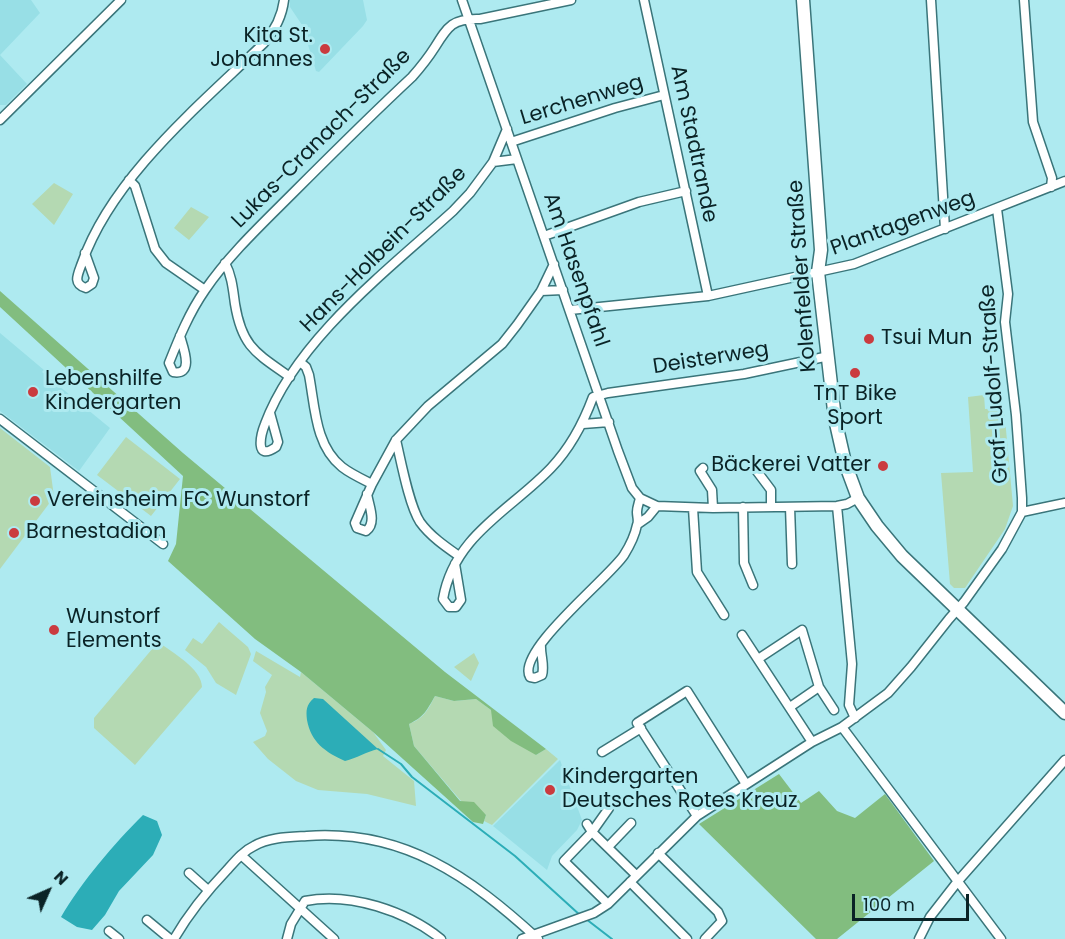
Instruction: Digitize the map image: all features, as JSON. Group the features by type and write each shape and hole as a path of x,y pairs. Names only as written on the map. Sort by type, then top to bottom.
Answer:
{"main road":[{"name":"Kolenfelder Straße","path":"803,0 820,250 818,272 833,401 841,448 850,479 858,498 902,556 1065,713"}],"street":[{"path":"0,120 121,0"},
{"path":"85,253 101,220 129,180 187,117 264,43 279,20 284,0"},
{"name":"Am Hasenpfahl","path":"462,0 628,479 640,498"},
{"path":"469,19 480,19 571,0"},
{"name":"Am Stadtrande","path":"644,0 708,296"},
{"path":"931,0 945,229"},
{"path":"1024,0 1033,122 1052,178 1051,187"},
{"name":"Lukas-Cranach-Straße","path":"180,336 205,290 225,263 332,154 412,77 449,26 469,19"},
{"name":"Lerchenweg","path":"511,142 615,108 664,95"},
{"name":"Hans-Holbein-Straße","path":"270,413 300,362 338,317 470,193 493,162 507,129"},
{"name":"Hans-Holbein-Straße","path":"493,162 517,159"},
{"path":"129,180 135,186 154,249 166,263 205,290"},
{"name":"Plantagenweg","path":"570,310 708,296 854,264 1065,182"},
{"path":"544,236 639,202 686,191"},
{"name":"Graf-Ludolf-Straße","path":"522,939 535,937 589,915 608,904 697,816 812,742 842,727 888,693 958,609 1002,549 1022,512 1016,415 1005,322 1008,294 997,209"},
{"path":"225,263 230,274 238,324 246,341 256,353 290,377"},
{"path":"367,494 396,440 430,404 502,344 541,291 554,264"},
{"path":"541,291 563,290"},
{"name":"Deisterweg","path":"599,394 744,374 829,356"},
{"name":"Hans-Holbein-Straße","path":"300,362 309,375 320,436 324,446 342,467 372,484"},
{"path":"396,440 405,478 421,523 457,560 485,524 552,468 583,424 592,397 599,394"},
{"path":"0,419 163,544"},
{"path":"583,424 609,422"},
{"path":"762,464 756,470 771,490 771,507"},
{"path":"703,468 700,471 712,490 713,508"},
{"path":"638,524 636,510 640,498 657,506 713,508 837,506 858,498"},
{"path":"1022,512 1065,503"},
{"path":"541,644 562,618 618,563 638,524 657,506"},
{"path":"837,506 852,664 849,705 855,718"},
{"path":"743,507 744,563 753,585"},
{"path":"790,507 792,564"},
{"path":"693,508 697,572 724,615"},
{"path":"758,659 802,630 819,687 834,710"},
{"path":"741,635 812,742"},
{"path":"790,707 819,687"},
{"path":"697,816 638,723 687,691 746,784"},
{"path":"842,727 1001,939"},
{"path":"602,752 641,728"},
{"path":"919,939 930,917 958,881 1065,760"},
{"path":"608,904 564,861 609,808"},
{"path":"608,847 632,823"},
{"path":"590,828 687,939"},
{"path":"147,920 172,939 208,890 256,844 311,836 349,836 386,843 420,854 458,874 501,906 535,937"},
{"path":"658,853 718,912 722,921 705,939"},
{"path":"242,855 334,939"},
{"path":"189,873 208,890"},
{"path":"287,939 291,924 305,901 318,898 364,904 405,917 441,939"},
{"path":"109,931 119,939"}],"shaded area":[{"path":"0,0 31,0 40,13 0,55"},
{"name":"Kita St. Johannes","path":"290,0 363,0 367,20 319,72 316,71 302,25 290,7"},
{"path":"0,55 27,84 6,105 0,105"},
{"name":"Lebenshilfe Kindergarten","path":"0,333 44,370 42,372 110,428 79,471 0,411"},
{"path":"314,698 323,699 378,749 345,761 325,750 312,734 307,720 307,708"},
{"name":"Kindergarten Deutsches Rotes Kreuz","path":"560,760 582,820 577,830 552,856 547,870 493,826"},
{"path":"143,815 157,821 162,835 153,855 119,891 105,915 92,930 77,927 61,917 99,863"}],"green space":[{"path":"54,183 73,194 54,225 32,204"},
{"path":"191,207 209,217 189,240 174,228"},
{"path":"0,291 183,453 445,672 546,749 536,755 511,741 493,726 491,710 476,699 454,701 435,696 425,713 409,724 414,746 460,801 474,802 486,815 483,824 473,822 373,732 301,672 255,639 168,561 176,544 183,476 0,307"},
{"path":"984,395 985,409 1004,408 1013,506 1005,529 965,588 954,588 950,584 941,473 973,472 968,397"},
{"name":"Barnestadion","path":"0,428 50,467 54,497 0,569"},
{"path":"126,437 180,479 151,516 97,475"},
{"path":"219,622 248,647 251,654 236,695 216,683 206,667 185,650 193,638 202,644"},
{"path":"158,642 192,667 201,680 202,687 135,765 94,728 94,718"},
{"path":"256,651 300,677 301,672 373,732 386,750 383,756 414,781 416,806 367,794 318,790 296,781 268,759 253,742 265,736 267,731 260,713 266,692 265,687 272,675 253,661"},
{"path":"474,653 479,663 471,681 454,667"},
{"path":"435,696 454,701 476,699 491,710 536,755 546,749 558,759 492,825 484,821 486,815 461,801 414,746 409,724 425,713"},
{"path":"779,774 801,803 819,791 837,811 855,818 885,794 934,861 837,939 816,939 699,824"}],"waterway":[{"path":"378,749 401,764 412,777 515,856 581,916"},
{"path":"586,919 612,939"}],"place":[{"name":"Kita St. Johannes","path":"325,49"},
{"name":"Tsui Mun","path":"869,339"},
{"name":"TnT Bike Sport","path":"855,373"},
{"name":"Lebenshilfe Kindergarten","path":"33,392"},
{"name":"Bäckerei Vatter","path":"883,466"},
{"name":"Vereinsheim FC Wunstorf","path":"35,501"},
{"name":"Barnestadion","path":"14,533"},
{"name":"Wunstorf Elements","path":"54,630"},
{"name":"Kindergarten Deutsches Rotes Kreuz","path":"550,790"}]}
